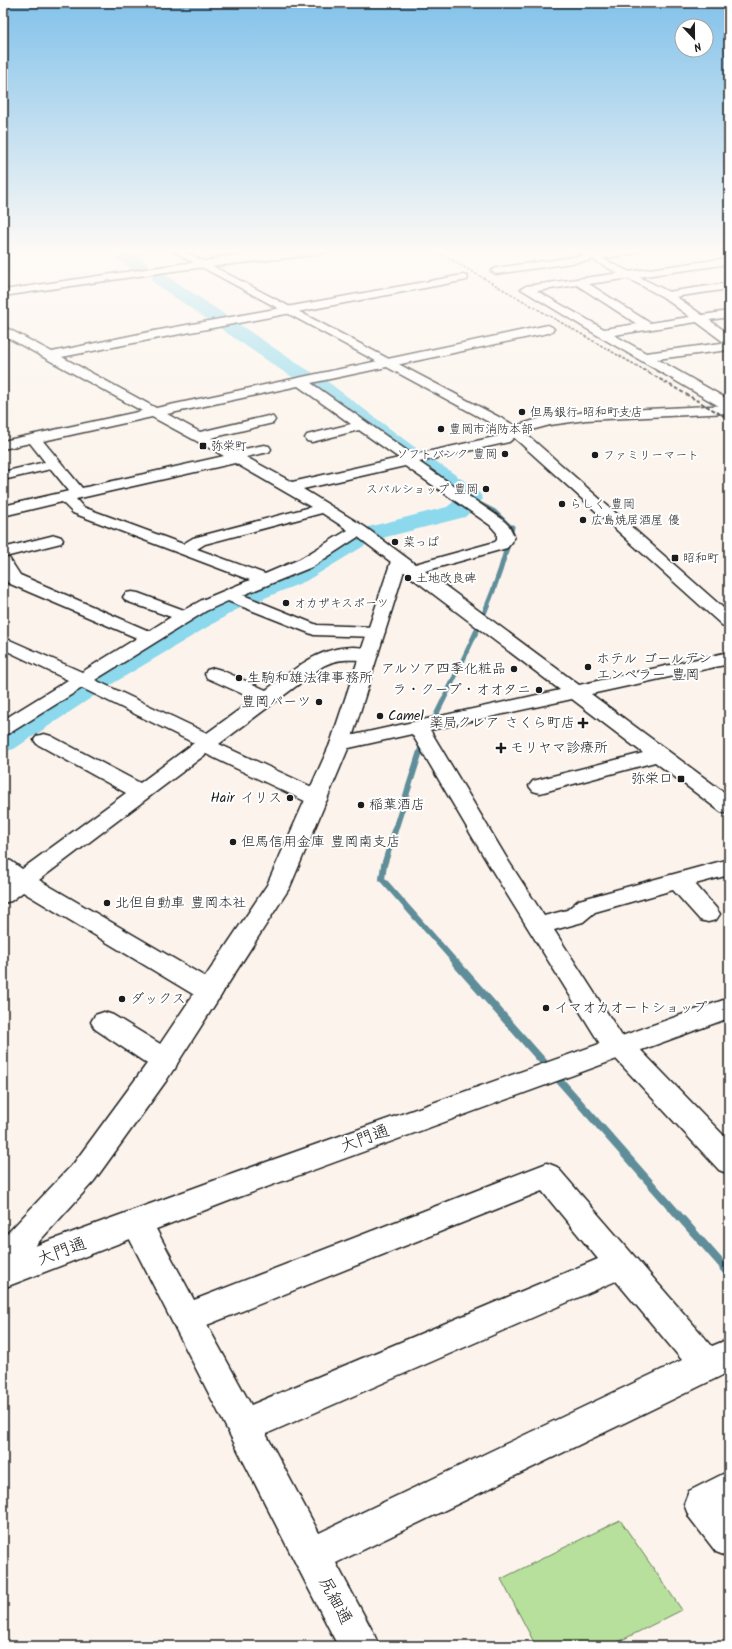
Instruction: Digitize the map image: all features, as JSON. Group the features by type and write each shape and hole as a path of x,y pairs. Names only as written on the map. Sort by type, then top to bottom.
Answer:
{"main road":[{"path":"51,356 194,328"},
{"path":"322,328 515,431 729,622"},
{"path":"594,328 729,406"},
{"path":"601,332 632,328"},
{"path":"713,328 729,340"},
{"path":"3,445 548,329"},
{"path":"3,330 290,487 359,530 729,807"},
{"path":"646,357 729,346"},
{"path":"301,382 466,501 504,530 507,537 505,542 501,545 405,565"},
{"path":"290,487 504,439 515,431 529,424 606,414 729,409"},
{"path":"198,437 268,420"},
{"path":"312,438 362,425"},
{"path":"33,438 54,464 72,495 78,510 265,580"},
{"path":"3,511 234,457 264,448"},
{"path":"3,476 54,464"},
{"path":"184,550 199,541 324,508"},
{"path":"7,723 87,683 151,638 200,607 234,597 247,588 306,563 359,530"},
{"path":"3,553 55,540"},
{"path":"3,562 14,579 151,638"},
{"path":"3,1260 84,1172 165,1061 278,887 340,744 376,632 405,565"},
{"path":"132,597 185,616"},
{"path":"234,597 314,630 376,632"},
{"path":"3,642 317,798"},
{"path":"3,895 16,876 141,792 316,662 328,655 349,652 369,654"},
{"path":"340,744 729,658"},
{"path":"214,674 268,698"},
{"path":"417,726 501,867 619,1047 729,1161"},
{"path":"44,740 141,792"},
{"path":"540,786 658,755"},
{"path":"539,926 575,916 587,906 729,867"},
{"path":"16,876 210,992"},
{"path":"678,881 708,914"},
{"name":"大門通","path":"3,1273 137,1224 224,1190 729,1008"},
{"path":"104,1022 165,1061"},
{"path":"186,1318 547,1176 621,1264 718,1360 311,1556"},
{"name":"尻細通","path":"137,1224 359,1646"},
{"path":"243,1426 621,1264"},
{"path":"729,1489 702,1504 729,1539"}],"green space":[{"path":"620,1520 682,1610 610,1646 536,1646 501,1579"}],"waterway":[{"path":"3,742 101,678 226,604 297,575 355,541 377,532 456,512 471,499 455,485 405,451 321,386 288,366 233,328"},
{"path":"473,500 494,511 512,528"},
{"path":"433,721 489,603 506,553 512,528"},
{"path":"431,725 433,720"},
{"path":"423,742 384,865 382,879 457,964"},
{"path":"456,963 725,1268"},
{"path":"724,1267 729,1273"}],"railway":[{"path":"571,328 651,374"},
{"path":"649,373 729,419"}],"place":[{"name":"但馬銀行 昭和町支店","path":"522,412"},
{"name":"豊岡市消防本部","path":"441,429"},
{"name":"弥栄町","path":"203,446"},
{"name":"ソフトバンク 豊岡","path":"505,454"},
{"name":"ファミリーマート","path":"595,455"},
{"name":"スバルショップ 豊岡","path":"486,489"},
{"name":"らしく 豊岡","path":"562,504"},
{"name":"広島焼居酒屋 優","path":"583,520"},
{"name":"菜っぱ","path":"395,542"},
{"name":"昭和町","path":"675,558"},
{"name":"土地改良碑","path":"408,578"},
{"name":"オカザキスポーツ","path":"286,603"},
{"name":"ホテル ゴールデン エンペラー 豊岡","path":"588,667"},
{"name":"アルソア四季化粧品","path":"514,669"},
{"name":"生駒和雄法律事務所","path":"239,678"},
{"name":"ラ・クープ・オオタニ","path":"539,690"},
{"name":"豊岡パーツ","path":"319,702"},
{"name":"Camel","path":"380,716"},
{"name":"薬局クレア さくら町店","path":"583,723"},
{"name":"モリヤマ診療所","path":"501,748"},
{"name":"弥栄口","path":"681,779"},
{"name":"Hair イリス","path":"290,798"},
{"name":"稲葉酒店","path":"361,805"},
{"name":"但馬信用金庫 豊岡南支店","path":"233,842"},
{"name":"北但自動車 豊岡本社","path":"107,903"},
{"name":"ダックス","path":"122,999"},
{"name":"イマオカオートショップ","path":"546,1008"}]}
